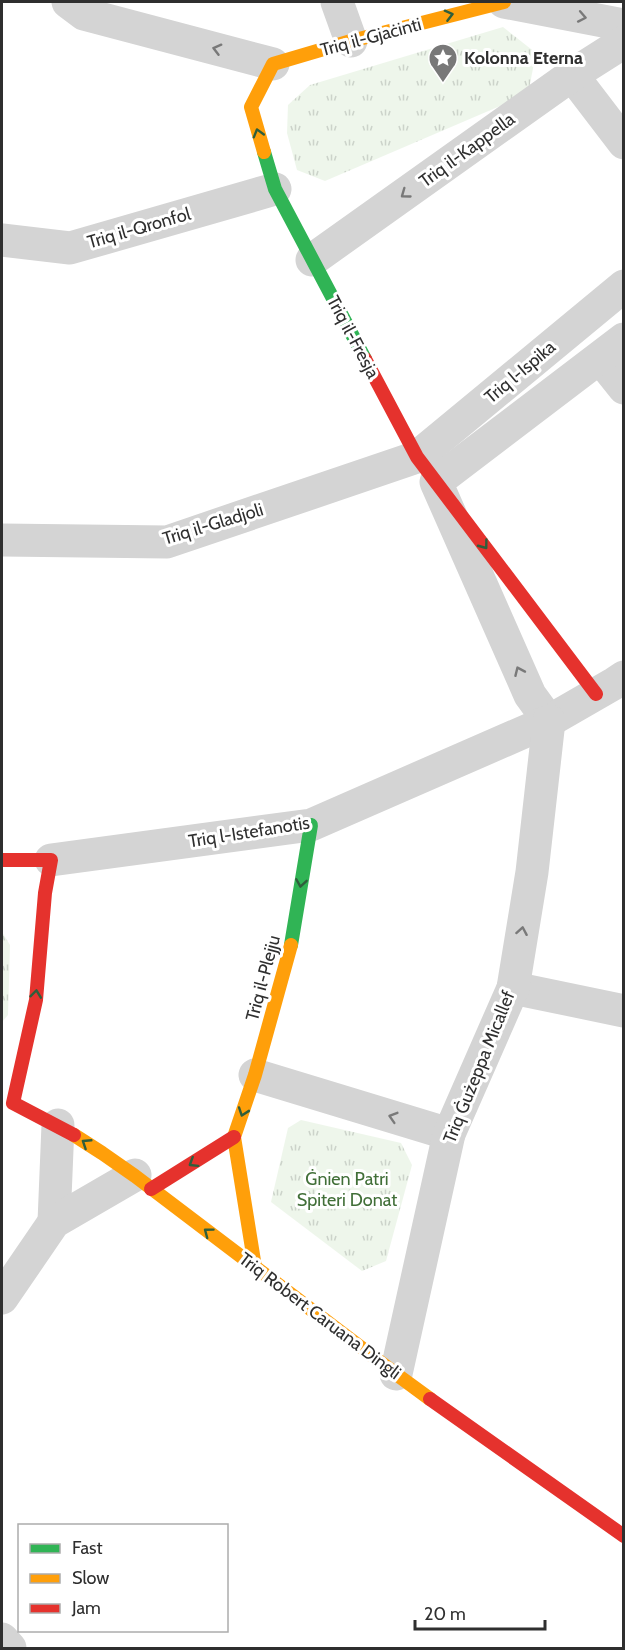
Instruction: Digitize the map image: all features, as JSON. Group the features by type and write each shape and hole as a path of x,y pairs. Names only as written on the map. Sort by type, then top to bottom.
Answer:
{"street":[{"path":"68,2 84,14 273,64 251,107 275,189"},
{"path":"337,2 351,40"},
{"path":"504,2 624,25"},
{"name":"Triq il-Gjaċinti","path":"273,64 351,40 504,2"},
{"name":"Triq il-Kappella","path":"312,261 572,75 624,42"},
{"path":"572,75 624,143"},
{"name":"Triq il-Qronfol","path":"2,240 70,248 275,189"},
{"name":"Triq il-Fresja","path":"275,189 312,261 427,469 530,695 549,721"},
{"name":"Triq l-Ispika","path":"427,469 624,286"},
{"path":"612,349 624,388"},
{"name":"Triq l-Ispika","path":"427,469 612,349"},
{"name":"Triq il-Fresja","path":"427,469 614,685"},
{"name":"Triq il-Gladjoli","path":"2,540 167,542 427,469"},
{"name":"Triq l-Istefanotis","path":"2,860 51,860 311,825 549,721 614,685"},
{"name":"Triq Ġużeppa Micallef","path":"396,1374 449,1134 513,988 532,872 549,721"},
{"name":"Triq il-Plejju","path":"255,1267 234,1137 255,1075 292,940 311,825"},
{"name":"Triq Robert Caruana Dingli","path":"51,860 45,893 36,1000 7,1100 58,1125 143,1182 396,1374 624,1536"},
{"path":"513,988 624,1011"},
{"path":"255,1075 449,1134"},
{"path":"54,1222 58,1125"},
{"path":"2,1298 54,1222 143,1182 234,1137"},
{"path":"2,1639 10,1648"}],"green space":[{"path":"503,27 536,53 528,94 325,181 297,170 287,133 288,105 310,85"},
{"path":"2,932 10,945 8,1015 2,1022"},
{"name":"Ġnien Patri Spiteri Donat","path":"301,1120 401,1143 412,1165 386,1261 362,1271 271,1202 288,1128"}],"traffic: fast":[{"path":"264,152 275,189 365,359"},
{"path":"291,945 311,825"}],"traffic: slow":[{"path":"264,152 251,107 273,64 351,41 504,2"},
{"path":"255,1267 234,1137 255,1075 291,945"},
{"path":"74,1135 135,1176 430,1399"}],"traffic: jam":[{"path":"365,359 417,457 596,694"},
{"path":"2,860 51,860 45,893 36,1000 13,1103 74,1135"},
{"path":"151,1189 234,1137"},
{"path":"430,1399 624,1536"}],"place":[{"name":"Kolonna Eterna","path":"443,84"}]}
